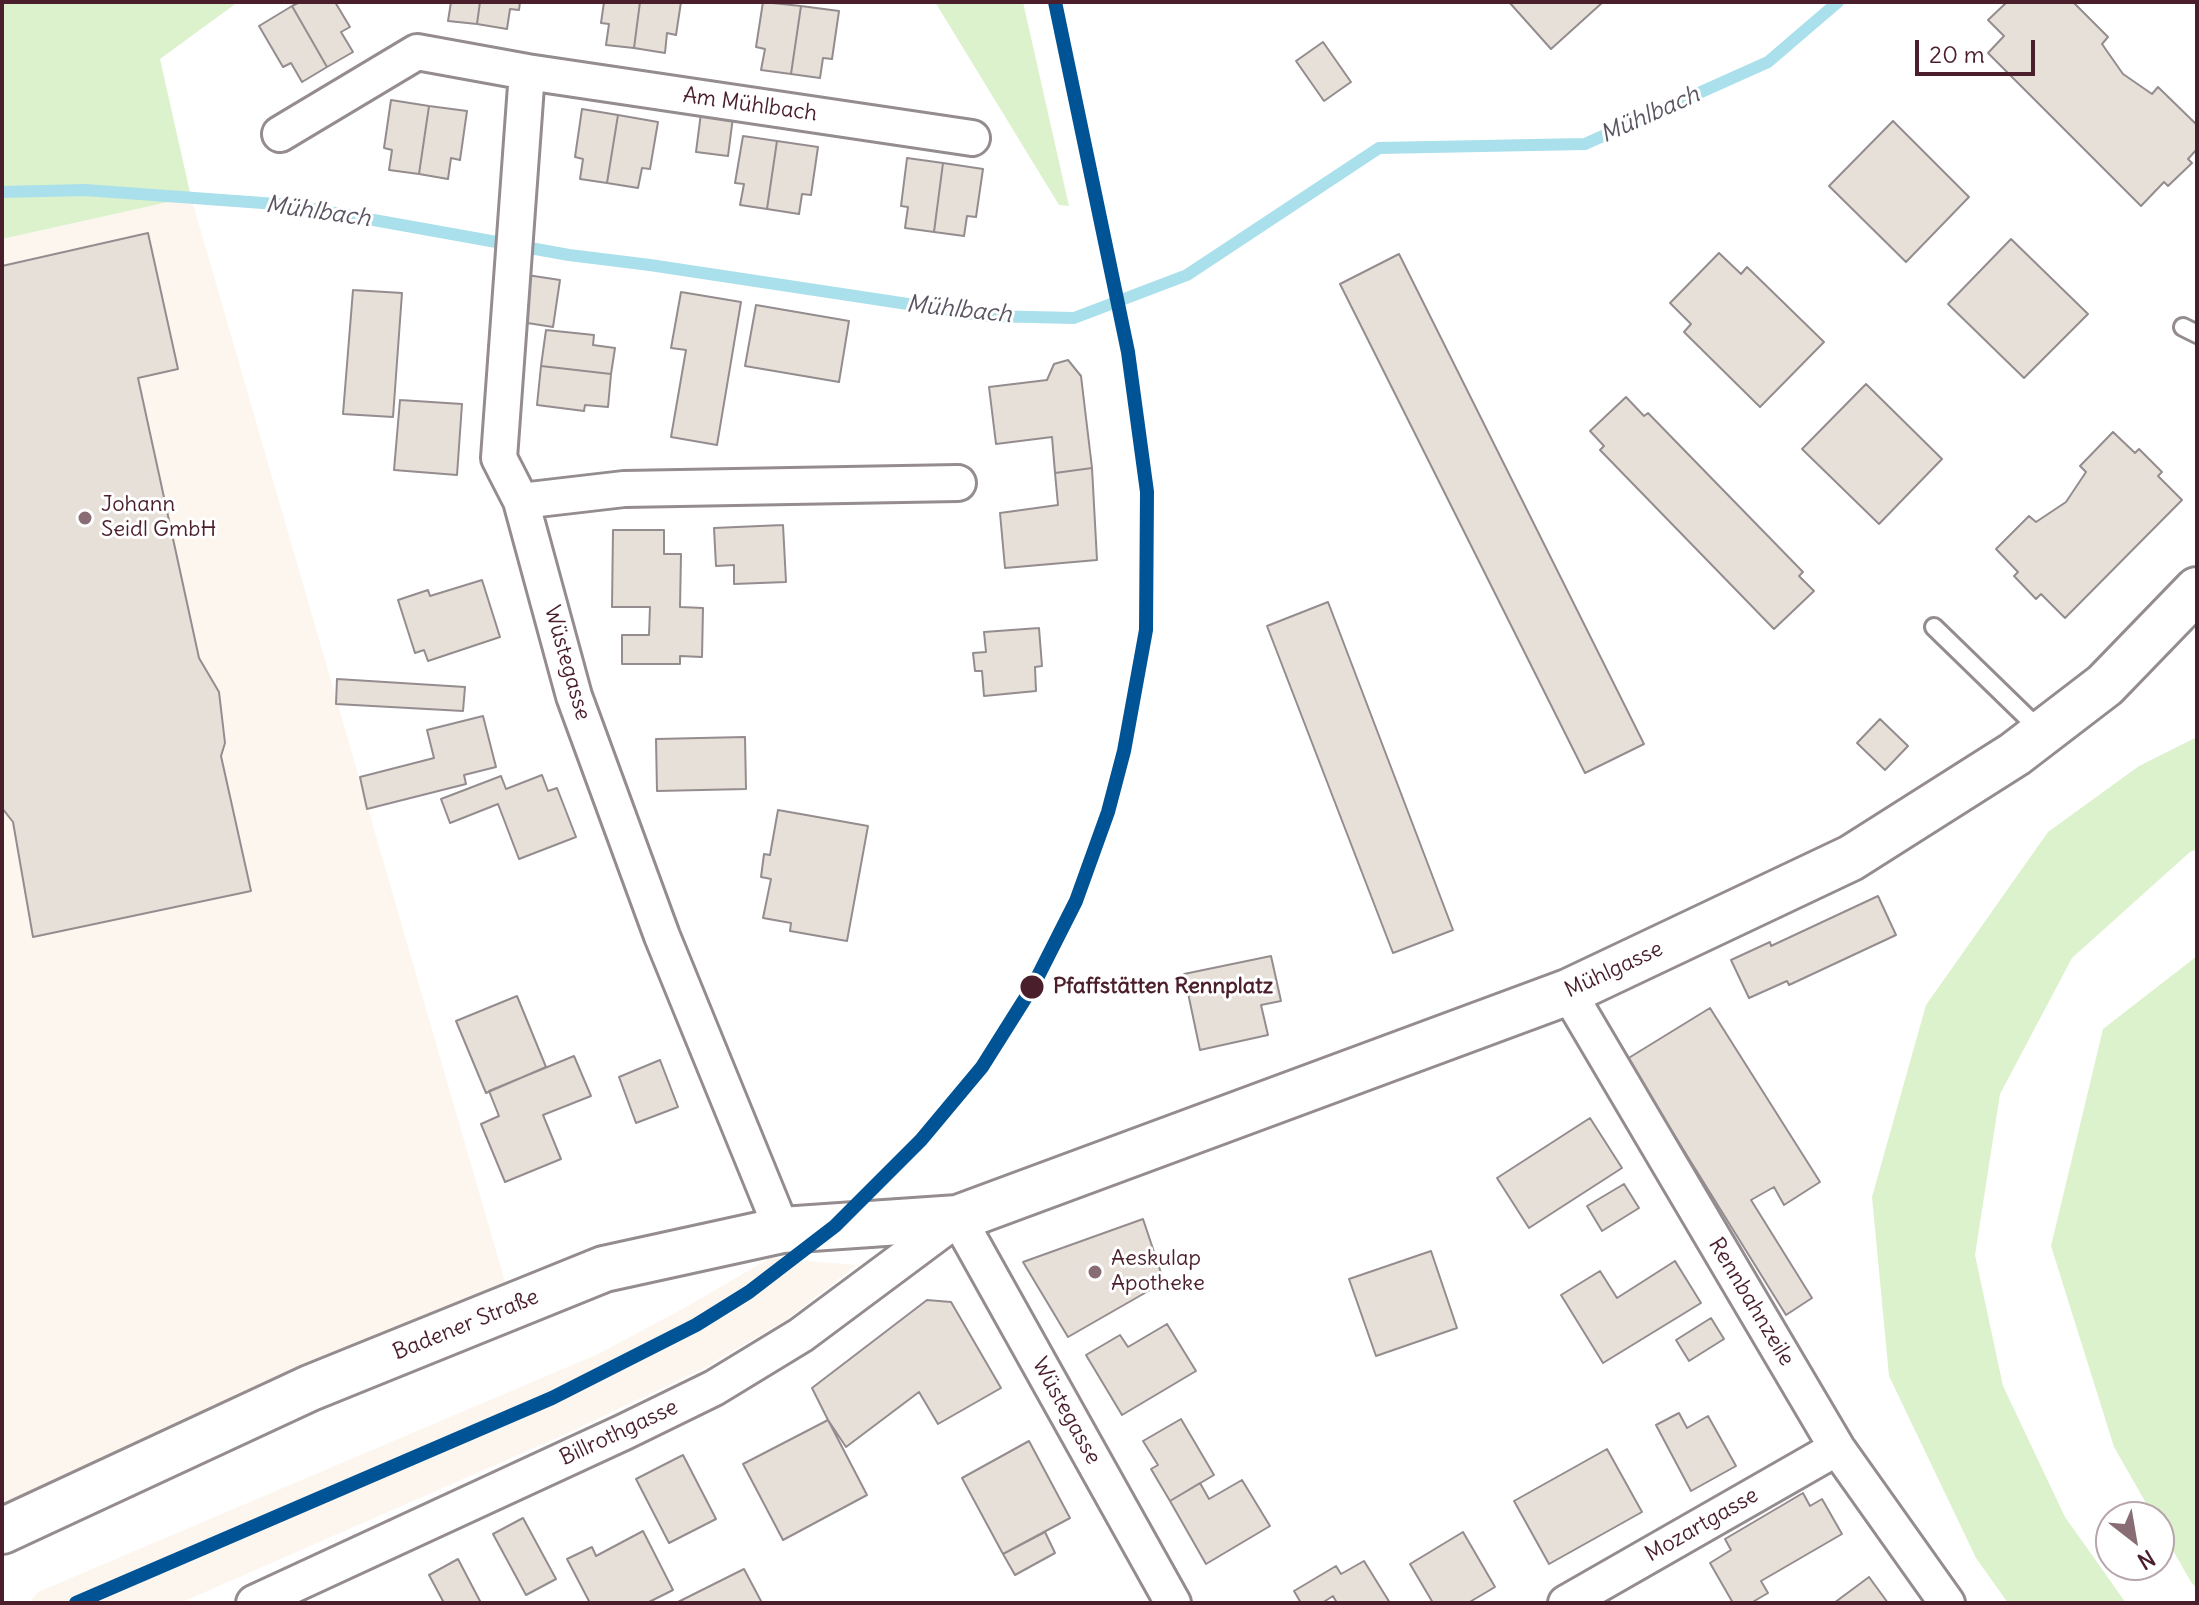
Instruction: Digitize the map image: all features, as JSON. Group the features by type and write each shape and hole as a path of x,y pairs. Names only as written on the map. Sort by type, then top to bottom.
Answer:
{"street":[{"name":"Am Mühlbach","path":"280,134 417,52 527,72 972,138"},
{"path":"527,72 499,458 521,501 624,489 958,483"},
{"name":"Wüstegasse","path":"521,501 574,696 662,936 782,1230"},
{"name":"Mühlgasse","path":"958,1218 1568,992 1851,858 2015,754 2105,685 2197,590"},
{"name":"Rennbahnzeile","path":"1568,992 1837,1448 1947,1603"},
{"name":"Wüstegasse","path":"958,1218 1173,1603"},
{"name":"Badener Straße","path":"2,1531 310,1388 604,1269 782,1230 958,1218"},
{"name":"Billrothgasse","path":"254,1603 714,1388 801,1335 958,1218"},
{"name":"Mozartgasse","path":"1566,1603 1837,1448"}],"lane":[{"path":"1934,627 2042,733"}],"shaded area":[{"path":"191,197 519,1330 3,1502 2,239"},
{"path":"770,1258 857,1265 786,1320 704,1368 566,1434 180,1603 29,1603 38,1592 598,1354"}],"green space":[{"path":"2,2 238,2 160,59 191,197 2,239"},
{"path":"935,2 1023,2 1069,206 1059,205"},
{"path":"2197,737 2197,849 2072,958 2000,1094 1975,1255 2003,1386 2065,1517 2095,1559 2095,1581 2110,1581 2126,1603 2008,1603 1976,1558 1889,1376 1872,1197 1926,1005 2048,832 2139,766"},
{"path":"2197,956 2197,1589 2175,1554 2175,1501 2145,1501 2114,1447 2051,1246 2103,1029"}],"building":[{"path":"300,2 335,2 350,27 341,32 353,52 327,67 292,6"},
{"path":"451,2 480,2 477,24 448,21"},
{"path":"480,2 520,2 519,10 510,9 507,29 477,24"},
{"path":"604,2 640,2 634,48 606,45 609,24 601,23"},
{"path":"640,2 681,2 676,35 667,33 665,53 634,48"},
{"path":"763,2 801,6 791,74 761,70 765,49 756,47"},
{"path":"1509,2 1603,2 1551,49"},
{"path":"2007,2 2073,2 2108,37 2102,44 2123,74 2152,94 2158,87 2197,125 2197,149 2188,159 2192,163 2168,186 2164,182 2141,206 1988,53 2004,36 1988,20"},
{"path":"292,6 327,67 302,82 291,63 283,67 259,26"},
{"path":"801,6 839,11 832,59 823,58 820,78 791,74"},
{"path":"1323,42 1351,82 1324,101 1296,61"},
{"path":"391,100 429,106 419,174 389,170 392,150 384,148"},
{"path":"429,106 467,111 460,160 451,158 448,179 419,174"},
{"path":"582,109 618,115 607,183 580,179 583,159 575,157"},
{"path":"701,113 733,117 728,156 696,152"},
{"path":"618,115 658,122 650,169 642,168 638,188 607,183"},
{"path":"1893,121 1969,197 1906,262 1829,186"},
{"path":"743,136 777,141 767,209 740,205 744,184 735,183"},
{"path":"777,141 818,147 811,195 802,194 799,214 767,209"},
{"path":"907,158 943,163 934,232 905,228 908,207 901,206"},
{"path":"943,163 983,169 976,217 967,216 964,236 934,232"},
{"name":"Johann Seidl GmbH","path":"148,233 178,369 138,378 199,658 219,692 225,743 221,756 251,891 33,937 13,822 2,808 2,266"},
{"path":"2011,239 2088,314 2024,378 1948,304"},
{"path":"1719,253 1741,274 1747,267 1824,342 1760,407 1684,332 1691,324 1670,303"},
{"path":"1399,254 1644,744 1585,773 1340,284"},
{"path":"527,275 560,280 553,327 521,322"},
{"path":"353,290 402,293 393,417 343,414"},
{"path":"681,292 741,302 717,445 671,437 686,350 671,348"},
{"path":"756,305 849,321 839,382 745,366"},
{"path":"546,330 594,335 593,345 615,348 611,374 541,366"},
{"path":"1068,360 1081,376 1092,468 1055,473 1052,437 996,444 989,387 1047,380 1054,364"},
{"path":"541,366 611,374 608,407 585,405 584,411 537,405"},
{"path":"1866,384 1942,459 1879,524 1802,449"},
{"path":"1626,397 1644,416 1648,413 1803,572 1799,576 1814,591 1774,629 1600,450 1604,446 1590,431"},
{"path":"400,400 462,404 457,475 394,470"},
{"path":"2113,432 2135,453 2139,449 2162,472 2158,476 2182,500 2065,618 2041,594 2036,599 2014,576 2018,572 1996,549 2029,516 2036,522 2066,502 2086,472 2080,466"},
{"path":"1092,468 1097,560 1005,568 1000,513 1058,505 1055,473"},
{"path":"783,525 786,582 734,584 734,565 716,566 714,528"},
{"path":"613,530 664,530 664,554 681,554 680,607 703,608 702,657 680,656 680,664 622,664 622,635 649,635 650,607 612,607"},
{"path":"482,580 500,637 428,661 424,650 415,653 398,600 428,590 430,596"},
{"path":"1328,602 1453,930 1393,953 1267,626"},
{"path":"1039,628 1042,666 1035,667 1036,691 984,696 982,671 975,671 973,653 986,652 984,632"},
{"path":"337,679 465,687 463,711 336,704"},
{"path":"483,716 496,767 464,775 466,784 367,809 360,777 434,758 427,730"},
{"path":"1880,719 1908,746 1885,770 1857,743"},
{"path":"745,737 746,789 657,791 656,739"},
{"path":"542,775 548,791 557,788 576,837 519,859 498,804 450,823 441,799 501,776 506,789"},
{"path":"778,810 868,826 847,941 790,931 791,923 763,918 771,879 761,877 764,854 770,855"},
{"path":"1878,896 1896,935 1789,985 1787,981 1749,998 1731,960 1770,942 1771,946"},
{"path":"1271,956 1281,1001 1261,1005 1268,1035 1200,1050 1184,974"},
{"path":"517,996 546,1067 486,1093 456,1021"},
{"path":"1710,1008 1820,1182 1784,1205 1774,1187 1751,1200 1812,1298 1786,1315 1627,1059"},
{"path":"574,1056 591,1096 543,1115 561,1159 505,1182 481,1124 499,1116 489,1091"},
{"path":"660,1060 678,1107 636,1123 619,1077"},
{"path":"1590,1118 1622,1168 1529,1228 1497,1178"},
{"path":"1624,1184 1639,1208 1602,1231 1587,1206"},
{"name":"Aeskulap Apotheke","path":"1143,1219 1164,1282 1068,1337 1023,1262"},
{"path":"1431,1251 1457,1328 1376,1356 1349,1279"},
{"path":"1675,1261 1701,1303 1603,1363 1561,1295 1600,1271 1617,1298"},
{"path":"927,1300 951,1302 1001,1388 938,1424 919,1392 846,1447 812,1388"},
{"path":"1711,1318 1724,1339 1689,1361 1676,1340"},
{"path":"1167,1324 1196,1371 1122,1415 1086,1355 1120,1335 1128,1347"},
{"path":"1679,1413 1687,1428 1708,1416 1736,1466 1691,1491 1656,1425"},
{"path":"1181,1419 1214,1475 1170,1501 1151,1469 1158,1465 1143,1441"},
{"path":"828,1420 867,1495 783,1540 743,1464"},
{"path":"1029,1441 1070,1518 1003,1554 962,1478"},
{"path":"1607,1449 1642,1512 1549,1564 1514,1501"},
{"path":"683,1455 716,1519 669,1543 636,1479"},
{"path":"1242,1480 1270,1526 1206,1564 1170,1501 1200,1483 1209,1499"},
{"path":"1803,1493 1810,1506 1822,1499 1842,1534 1761,1581 1768,1593 1751,1603 1733,1603 1710,1563 1731,1550 1725,1539"},
{"path":"523,1518 556,1579 526,1595 493,1534"},
{"path":"643,1531 673,1590 647,1603 590,1603 567,1559 592,1547 596,1556"},
{"path":"1045,1532 1055,1553 1015,1575 1003,1554"},
{"path":"1463,1532 1495,1587 1468,1603 1433,1603 1410,1564"},
{"path":"458,1559 481,1603 444,1603 429,1575"},
{"path":"1364,1561 1390,1603 1337,1603 1333,1596 1322,1603 1301,1603 1294,1591 1336,1566 1341,1574"},
{"path":"744,1569 762,1603 678,1602"},
{"path":"1869,1577 1888,1603 1834,1603"}],"waterway":[{"name":"Mühlbach","path":"2,192 85,190 290,205 569,255 987,316 1074,318 1187,275 1379,148 1585,144 1768,62 1838,2"}],"transit line":[{"path":"76,1603 552,1398 696,1325 749,1292 835,1226 921,1140 982,1067 1033,986 1076,901 1108,812 1124,751 1146,630 1147,492 1128,352 1055,2"}],"place":[{"name":"Johann Seidl GmbH","path":"85,518"},
{"name":"Pfaffstätten Rennplatz","path":"1032,987"},
{"name":"Aeskulap Apotheke","path":"1095,1272"}]}
